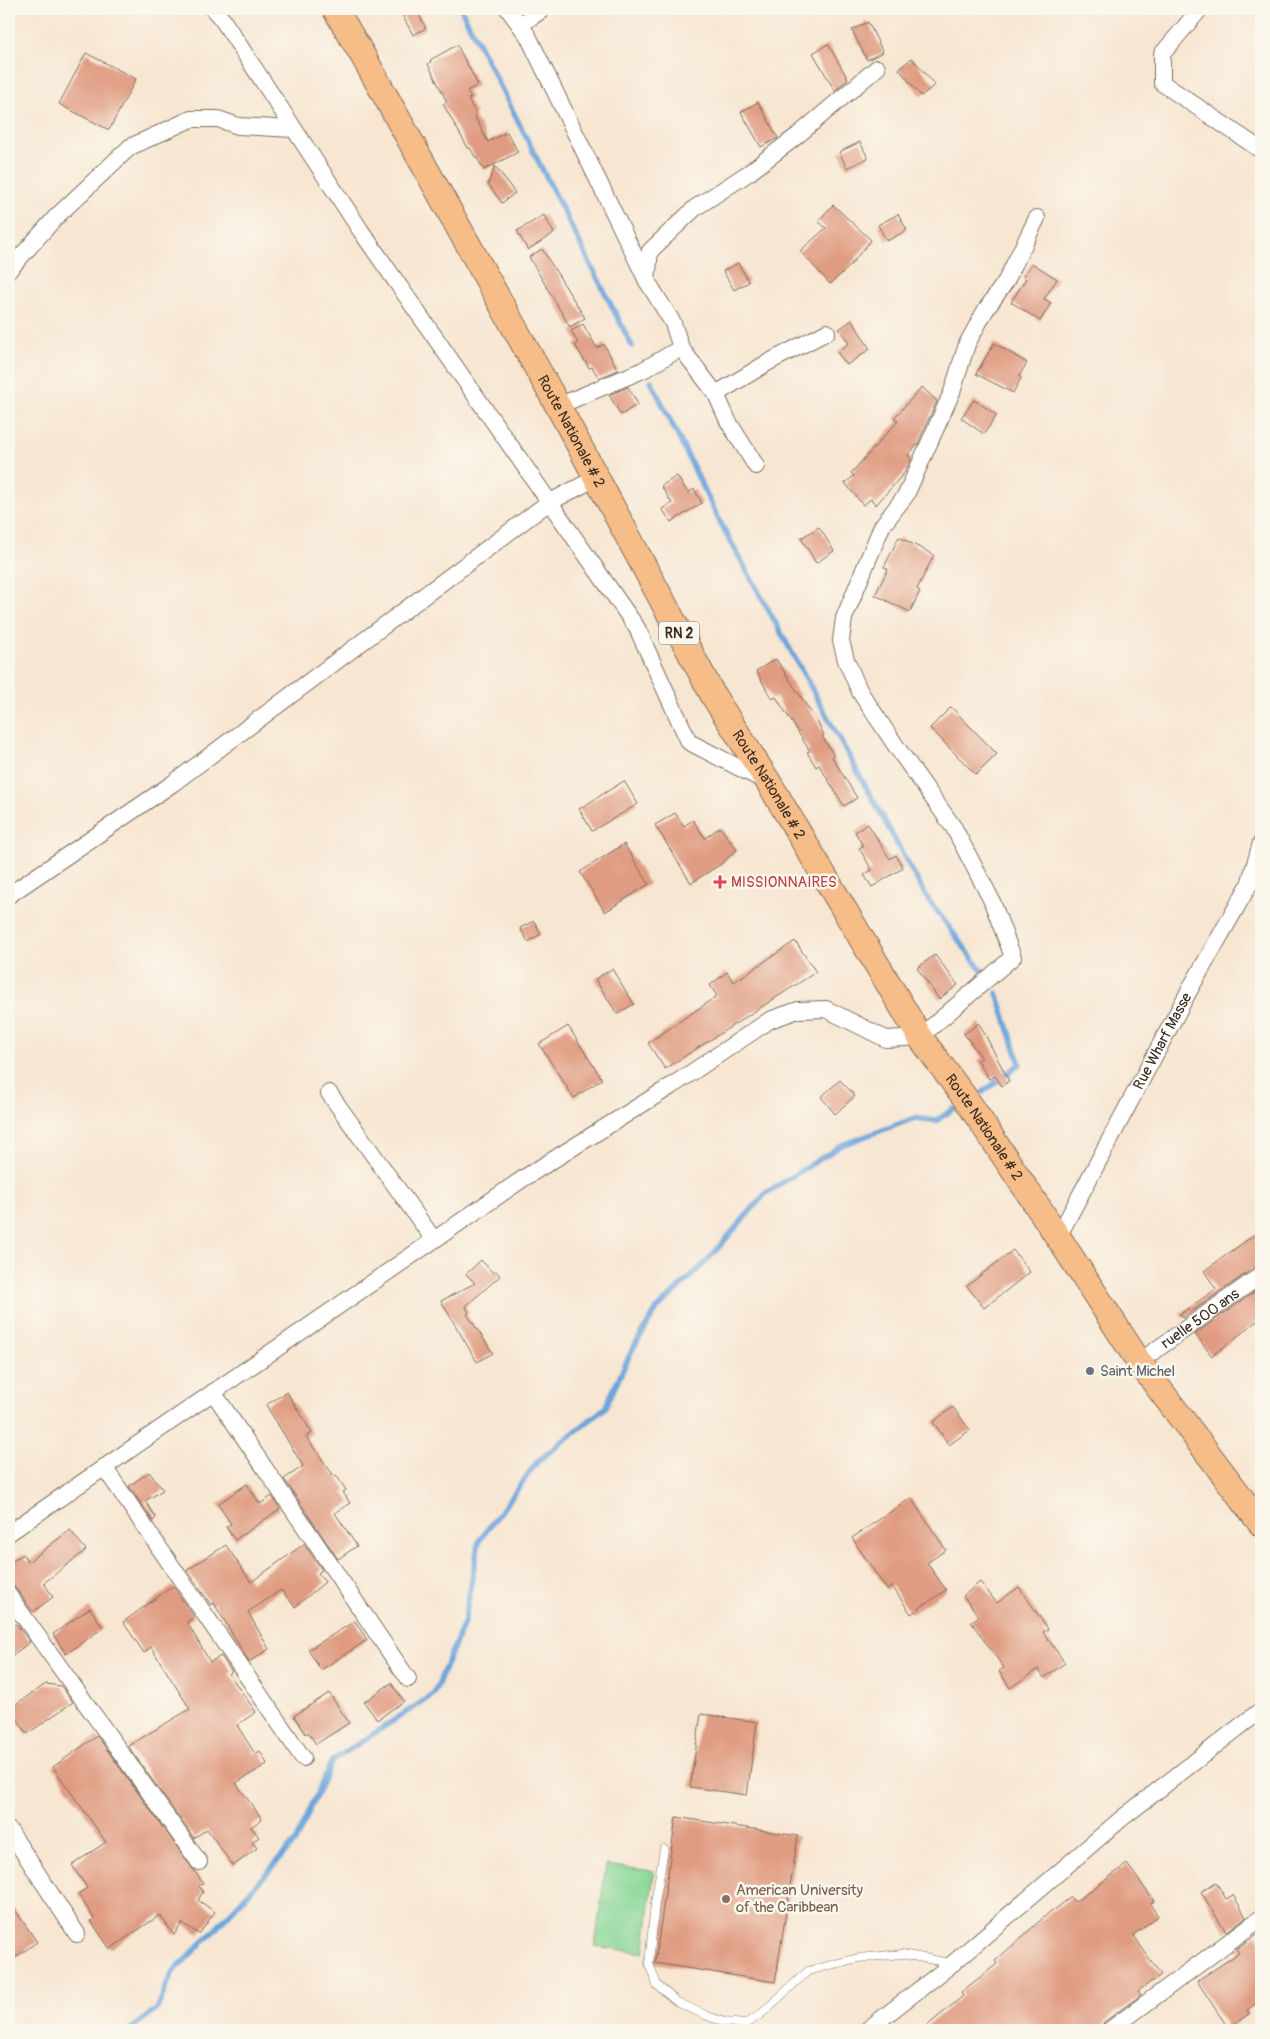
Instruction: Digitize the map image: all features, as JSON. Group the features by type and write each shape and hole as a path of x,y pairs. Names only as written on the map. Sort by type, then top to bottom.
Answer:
{"main road":[{"name":"Route Nationale # 2","path":"335,9 558,406 714,696 769,783 920,1037 968,1102 1139,1362 1261,1524"}],"street":[{"path":"213,9 222,19 293,129 548,503 636,628 689,742 769,783"},
{"path":"508,9 528,36 647,280 673,324 681,348 716,394 728,421 756,466"},
{"path":"520,25 543,9"},
{"path":"1200,9 1162,54 1162,82 1261,150"},
{"path":"647,280 650,251 695,208 750,172 797,136 877,68"},
{"path":"9,270 55,218 130,147 191,119 218,119 238,126 293,129"},
{"path":"12,1524 104,1467 524,1178 770,1020 798,1010 826,1008 886,1039 920,1037 1013,957 991,899 954,828 860,692 846,660 841,641 844,618 882,526 906,495 927,452 952,392 967,344 985,310 1006,281 1037,218"},
{"path":"716,394 767,363 828,332"},
{"path":"558,406 643,370 681,348"},
{"path":"9,895 172,784 548,503 596,478"},
{"name":"Rue Wharf Masse","path":"1058,1237 1186,997 1249,885 1261,843"},
{"path":"329,1093 434,1240"},
{"name":"ruelle 500 ans","path":"1139,1362 1261,1275"},
{"path":"213,1392 408,1680"},
{"path":"104,1467 303,1758"},
{"path":"9,1596 199,1862"},
{"path":"867,2030 952,1964 1121,1819 1261,1710"},
{"path":"9,1830 77,1934"},
{"path":"1110,2030 1261,1918"}],"lane":[{"path":"664,1849 655,1904 649,1964 657,1986 677,2002 705,2015 724,2022 745,2024 760,2015 808,1971 858,1958 902,1954 952,1964"}],"green space":[{"path":"606,1865 654,1871 644,1953 595,1946"}],"building":[{"path":"399,9 416,9 426,28 413,35"},
{"path":"868,22 883,52 867,60 852,30"},
{"path":"828,44 848,79 835,91 813,53"},
{"path":"457,45 478,85 467,91 471,98 468,99 488,142 507,132 518,152 484,170 470,148 468,148 443,104 447,102 428,64 431,62 430,60"},
{"path":"86,53 136,79 109,130 59,104"},
{"path":"912,58 935,85 921,96 899,69"},
{"path":"758,102 778,138 761,147 741,112"},
{"path":"860,142 868,158 847,168 839,152"},
{"path":"495,166 515,193 502,203 488,184"},
{"path":"833,205 871,240 847,269 830,284 800,251 826,228 818,221"},
{"path":"898,214 907,230 887,241 878,225"},
{"path":"544,215 554,233 528,250 517,231"},
{"path":"542,249 585,318 570,327 529,257"},
{"path":"738,263 749,282 734,290 723,271"},
{"path":"1032,263 1057,279 1044,299 1051,303 1040,321 1011,302 1026,279 1023,277"},
{"path":"852,320 870,349 847,365 837,352 849,343 839,329"},
{"path":"583,324 597,348 604,344 618,370 599,378 592,367 589,368 575,345 578,343 571,331"},
{"path":"994,343 1027,363 1019,376 1021,378 1013,393 976,374"},
{"path":"628,387 638,404 621,415 609,395"},
{"path":"922,387 937,401 917,445 908,455 911,459 905,472 876,505 871,499 863,505 845,483 854,476 851,473 898,421 894,418"},
{"path":"974,400 997,415 984,434 961,418"},
{"path":"677,476 688,493 694,489 702,503 671,522 662,509 672,503 661,486"},
{"path":"819,527 834,551 816,563 801,538"},
{"path":"899,537 934,555 917,589 920,591 910,612 875,595 888,569 884,567"},
{"path":"776,659 818,723 824,735 822,736 834,756 832,757 857,798 844,806 819,765 816,767 807,752 810,751 776,697 772,699 756,671"},
{"path":"951,707 997,754 976,775 930,728"},
{"path":"624,781 638,804 592,831 579,809"},
{"path":"675,813 684,826 693,820 705,838 720,827 737,850 721,864 691,883 655,825"},
{"path":"868,824 890,859 896,855 903,868 872,887 864,875 872,870 859,848 863,846 855,832"},
{"path":"624,844 649,884 605,912 580,872"},
{"path":"534,921 541,934 528,942 520,928"},
{"path":"795,941 816,972 665,1069 648,1043 717,996 710,985 727,972 734,982"},
{"path":"935,955 958,985 939,999 917,968"},
{"path":"612,969 634,1004 617,1014 595,979"},
{"path":"979,1023 1009,1081 1002,1086 995,1076 989,1079 978,1060 982,1058 964,1034"},
{"path":"568,1026 602,1079 574,1098 539,1044"},
{"path":"840,1080 855,1096 835,1114 821,1097"},
{"path":"1261,1230 1261,1265 1255,1267 1183,1318 1180,1314 1216,1289 1204,1271"},
{"path":"1013,1250 1030,1272 984,1308 967,1286"},
{"path":"481,1260 493,1273 496,1271 500,1276 466,1306 469,1313 467,1314 493,1353 477,1362 441,1301 475,1283 466,1274"},
{"path":"1260,1288 1261,1318 1212,1356 1195,1334"},
{"path":"287,1392 312,1433 306,1437 346,1490 343,1492 350,1503 335,1513 357,1546 338,1559 284,1479 303,1466 266,1405"},
{"path":"953,1407 970,1430 949,1445 933,1422"},
{"path":"149,1472 163,1490 145,1501 156,1518 153,1521 129,1486"},
{"path":"247,1484 260,1504 272,1496 280,1509 235,1540 226,1527 231,1524 218,1504"},
{"path":"911,1498 946,1550 927,1563 946,1590 911,1614 892,1586 887,1590 852,1538"},
{"path":"70,1530 86,1550 44,1583 53,1597 33,1612 9,1582 9,1564 23,1554 28,1562"},
{"path":"304,1544 322,1570 318,1573 325,1582 295,1607 281,1590 248,1612 269,1649 249,1662 214,1603 211,1605 187,1570 226,1545 251,1582"},
{"path":"980,1582 997,1603 1019,1587 1048,1629 1043,1632 1065,1663 1044,1678 1038,1669 1010,1688 999,1671 1004,1668 971,1622 979,1616 963,1596"},
{"path":"173,1586 194,1617 187,1622 210,1662 221,1656 232,1672 229,1674 256,1712 237,1725 255,1754 260,1751 267,1764 236,1783 262,1819 251,1827 259,1837 252,1842 257,1848 233,1866 207,1829 194,1838 128,1746 190,1709 151,1647 144,1653 123,1622"},
{"path":"90,1608 103,1628 66,1654 53,1634"},
{"path":"355,1621 367,1640 321,1670 308,1650"},
{"path":"16,1624 30,1642 9,1658 9,1629"},
{"path":"391,1683 404,1701 377,1720 364,1702"},
{"path":"46,1684 61,1686 73,1702 27,1734 10,1708"},
{"path":"329,1693 349,1723 316,1744 308,1732 306,1734 294,1716"},
{"path":"701,1714 757,1722 747,1795 690,1787"},
{"path":"97,1736 203,1883 199,1886 203,1892 198,1900 215,1912 199,1934 182,1923 174,1935 160,1915 110,1949 91,1921 94,1918 78,1894 87,1888 72,1865 106,1842 53,1767"},
{"name":"American University of the Caribbean","path":"676,1817 798,1836 775,1982 655,1963"},
{"path":"1127,1864 1154,1901 1150,1904 1158,1916 1133,1935 1161,1975 1138,1991 1141,1995 1104,2022 1101,2028 1097,2030 922,2030 963,1996 961,1992 997,1964 995,1961 1052,1910 1071,1897 1075,1902"},
{"path":"1216,1882 1226,1899 1233,1895 1246,1917 1226,1932 1201,1892"},
{"path":"9,1901 37,1942 9,1962"},
{"path":"1257,1934 1261,1941 1261,2000 1247,2010 1249,2014 1228,2028 1197,1981 1239,1953 1236,1949"}],"waterway":[{"path":"461,9 632,346"},
{"path":"651,381 720,522 927,898 982,971"},
{"path":"983,1092 1020,1064 997,993"},
{"path":"129,2030 157,2009 172,1973 212,1933 295,1842 332,1761 434,1694 464,1623 479,1541 538,1461 605,1408 632,1350 657,1309 705,1263 766,1193 842,1145 915,1118 936,1121 953,1109"}],"place":[{"name":"MISSIONNAIRES","path":"720,882"},
{"name":"Saint Michel","path":"1090,1371"},
{"name":"American University of the Caribbean","path":"726,1899"}]}
